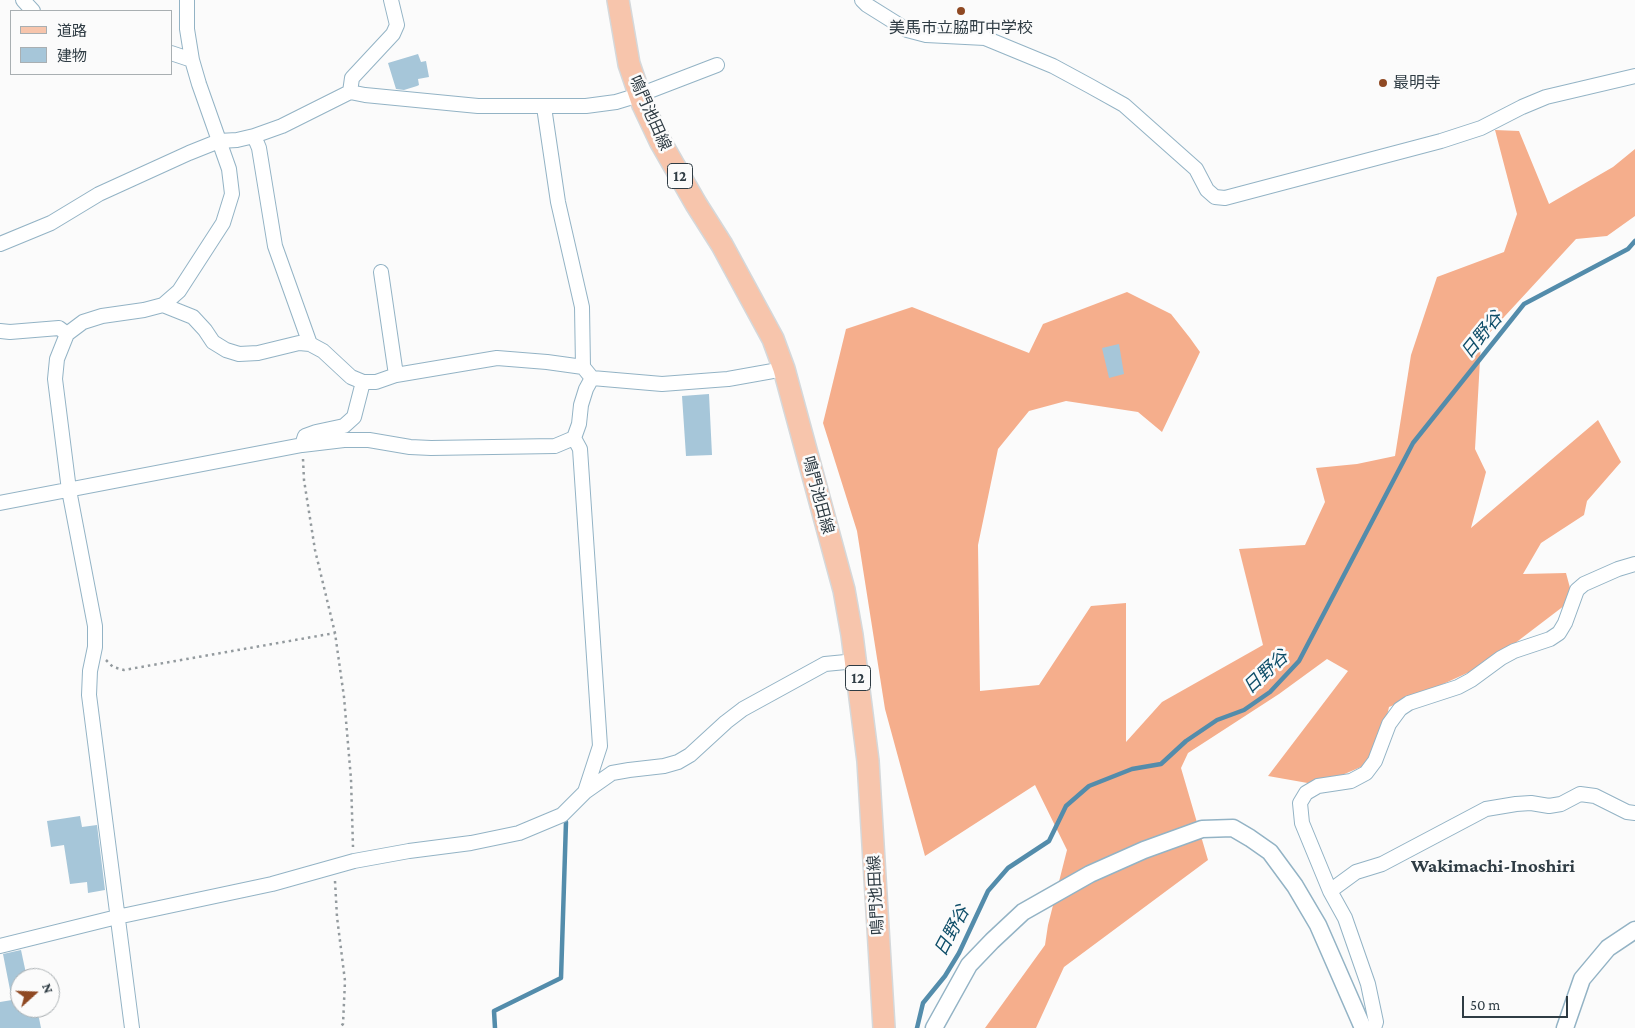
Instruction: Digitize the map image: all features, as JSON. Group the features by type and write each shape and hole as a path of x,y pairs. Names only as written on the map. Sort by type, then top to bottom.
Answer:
{"main road":[{"name":"鳴門池田線","path":"618,0 629,64 639,95 660,141 753,300 773,339 784,369 844,590 856,662 868,761 884,1028"}],"street":[{"path":"23,0 32,10"},
{"path":"132,1028 89,694 90,672 95,648 95,626 69,490 55,379 57,358 67,334 83,322 102,316 144,310 163,305 179,291 223,223 232,194 229,168 192,60 187,29 187,0"},
{"path":"350,92 352,78 393,34 397,25 391,0"},
{"path":"862,0 907,30 926,35 985,38 1053,66 1090,86 1124,105 1196,169 1207,190 1215,197 1225,198 1441,142 1481,128 1546,97 1635,76"},
{"path":"172,53 192,60"},
{"path":"0,244 51,223 99,194 219,141 237,140 254,136 282,126 350,92 478,106 586,106 606,104 639,95 716,65"},
{"path":"0,503 302,446 344,440 369,440 410,447 432,448 555,446 574,438 580,424 581,405 586,389 587,373 582,307 558,202 544,107"},
{"path":"254,136 259,148 276,246 310,344"},
{"path":"381,272 396,375"},
{"path":"163,305 193,318 206,330 213,342 226,350 239,354 258,353 299,343 310,344 323,351 351,377 363,382 376,382 396,375 497,358 547,362 587,373 662,384 728,379 784,369"},
{"path":"0,331 10,332 59,328 67,334"},
{"path":"302,446 305,436 344,426 354,417 363,382"},
{"path":"574,438 580,450 600,746 585,792"},
{"path":"1374,1028 1376,1022 1368,984 1345,918 1330,891 1302,823 1300,803 1306,793 1318,786 1351,781 1366,773 1375,761 1389,724 1400,709 1409,703 1458,687 1514,651 1550,639 1562,628 1577,590 1584,584 1618,569 1635,564"},
{"path":"0,946 117,917 272,884 354,862 520,833 562,815 585,792 612,773 664,766 678,762 690,755 743,709 825,664 856,662"},
{"path":"1330,891 1356,872 1382,864 1486,809 1531,803 1550,806 1561,804 1580,794 1594,796 1627,812 1635,813"},
{"path":"934,1028 969,965 1023,912 1090,874 1144,850 1202,829 1233,828 1270,852 1295,886 1318,924 1363,1028"},
{"path":"1565,1028 1582,980 1608,948 1635,930"}],"path":[{"path":"302,446 304,480 316,550 335,633 344,697 351,779 354,862"},
{"path":"95,648 113,667 124,670 335,633"},
{"path":"335,867 337,917 345,981 344,1024 339,1028"}],"shaded area":[{"path":"1495,130 1519,131 1549,204 1613,167 1635,149 1635,216 1607,236 1576,239 1481,342 1475,449 1486,472 1471,528 1598,420 1621,462 1587,501 1584,515 1541,543 1523,574 1566,573 1573,599 1489,663 1389,707 1377,760 1319,785 1268,776 1348,671 1327,659 1279,694 1188,753 1181,768 1208,860 1064,967 1036,1028 985,1028 1045,945 1048,925 1067,850 1035,785 925,856 885,709 857,531 823,423 846,329 912,307 1029,353 1043,324 1127,292 1171,314 1200,352 1162,432 1138,412 1066,401 1029,411 998,449 978,545 980,691 1039,685 1091,606 1126,603 1126,742 1162,702 1263,645 1239,549 1305,545 1325,502 1316,468 1357,464 1395,456 1411,355 1437,277 1504,252 1517,214"}],"building":[{"path":"418,54 421,62 426,61 429,77 418,79 419,85 417,86 404,90 396,89 388,63"},
{"path":"1119,344 1124,374 1109,378 1102,348"},
{"path":"709,394 712,455 686,456 682,396"},
{"path":"80,816 82,827 97,825 105,890 88,893 87,882 70,884 64,845 51,847 47,821"},
{"path":"21,950 25,968 10,968 10,990 3,954"},
{"path":"10,1000 10,1018 39,1018 41,1028 0,1028 0,1002"}],"waterway":[{"name":"日野谷","path":"917,1028 923,1003 945,976 959,953 988,891 1008,868 1049,841 1066,806 1089,786 1132,769 1161,764 1186,741 1217,720 1244,710 1270,692 1299,661 1413,443 1524,304 1628,249 1635,241"},
{"path":"495,1028 494,1011 561,978 566,822"}],"place":[{"name":"美馬市立脇町中学校","path":"961,11"},
{"name":"最明寺","path":"1383,83"}],"district":[{"name":"Wakimachi-Inoshiri","path":"1493,866"}]}
